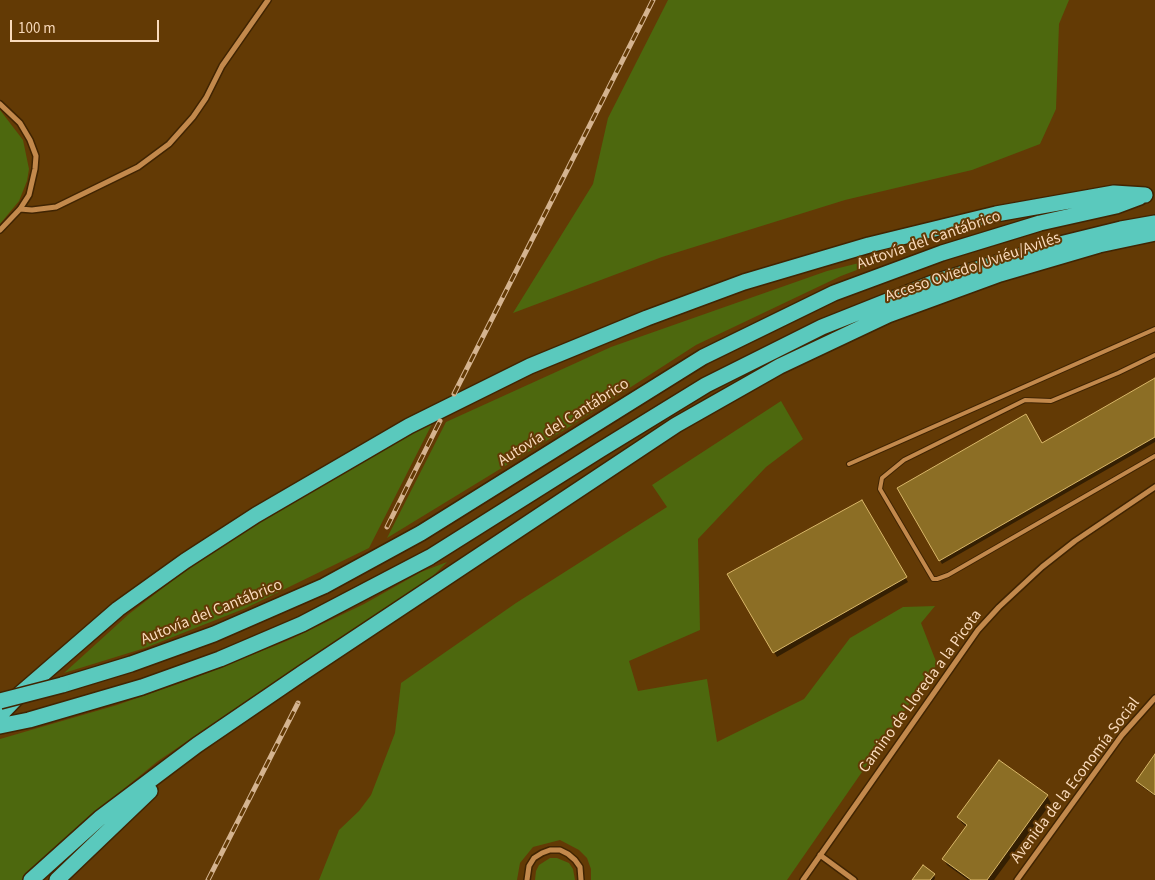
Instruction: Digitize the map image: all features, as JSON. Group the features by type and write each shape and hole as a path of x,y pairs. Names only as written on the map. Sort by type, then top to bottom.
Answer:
{"highway":[{"path":"0,715 21,693 118,609 209,546 324,474 409,426 530,366 647,318 744,282 869,245 996,214 1114,193 1150,194"},
{"name":"Autovía del Cantábrico","path":"0,701 131,664 214,634 324,586 421,533 703,357 834,293 942,253 1040,223 1116,206 1150,194"},
{"path":"0,726 28,720 142,687 220,659 302,624 430,557 706,385 822,327 935,282 1052,246 1121,229 1155,223"},
{"name":"Acceso Oviedo/Uviéu/Avilés","path":"198,745 312,666 676,425 780,366 888,315 1000,274 1099,245 1155,233"},
{"path":"31,880 100,818 198,745"},
{"path":"57,880 198,745"}],"street":[{"path":"20,209 32,210 56,207 138,167 168,144 206,98 222,66 268,0"},
{"path":"0,104 20,123 30,140 36,156 36,169 29,196 20,209 0,230"},
{"name":"Camino de Lloreda a la Picota","path":"803,880 978,630 999,607 1042,567 1075,541 1155,487"},
{"name":"Avenida de la Economía Social","path":"1017,880 1122,735 1155,698"},
{"path":"527,880 529,866 534,858 550,850 560,850 568,854 580,867 581,880"},
{"path":"820,855 854,880"}],"lane":[{"path":"850,464 1155,329"},
{"path":"1155,355 1051,401 1025,400 904,460 882,478 880,489 932,579 937,579 948,575 1155,456"}],"green space":[{"path":"668,0 1069,0 1059,24 1056,109 1040,144 972,170 845,200 662,257 513,313 593,184 608,118"},
{"path":"0,110 23,140 29,169 27,181 19,201 0,224"},
{"path":"907,251 841,276 696,345 569,427 387,538 446,422 611,347 827,271"},
{"path":"781,401 803,439 766,467 698,539 700,630 629,661 638,691 707,679 717,742 804,699 850,638 903,607 935,606 921,623 937,664 787,880 591,880 591,869 587,858 579,850 560,840 533,847 520,863 517,880 319,880 339,830 359,811 371,795 395,733 401,683 516,603 667,507 652,485"},
{"path":"433,422 369,548 246,608 145,648 64,673 129,614 207,554 326,482"},
{"path":"447,562 427,582 158,761 82,823 22,880 0,880 0,739 117,705 192,679 289,640 364,604 421,572"},
{"path":"550,858 557,858 569,863 573,869 575,880 535,880 539,865"}],"building":[{"path":"1155,378 1155,437 939,561 897,488 1026,414 1042,443"},
{"path":"862,500 907,577 773,653 727,574"},
{"path":"1155,754 1155,795 1136,781"},
{"path":"999,760 1048,795 987,880 971,880 942,859 967,825 957,817"},
{"path":"923,865 935,874 930,880 912,880"}],"railway":[{"path":"454,394 653,0"},
{"path":"387,527 440,421"},
{"path":"208,880 298,703"}]}
